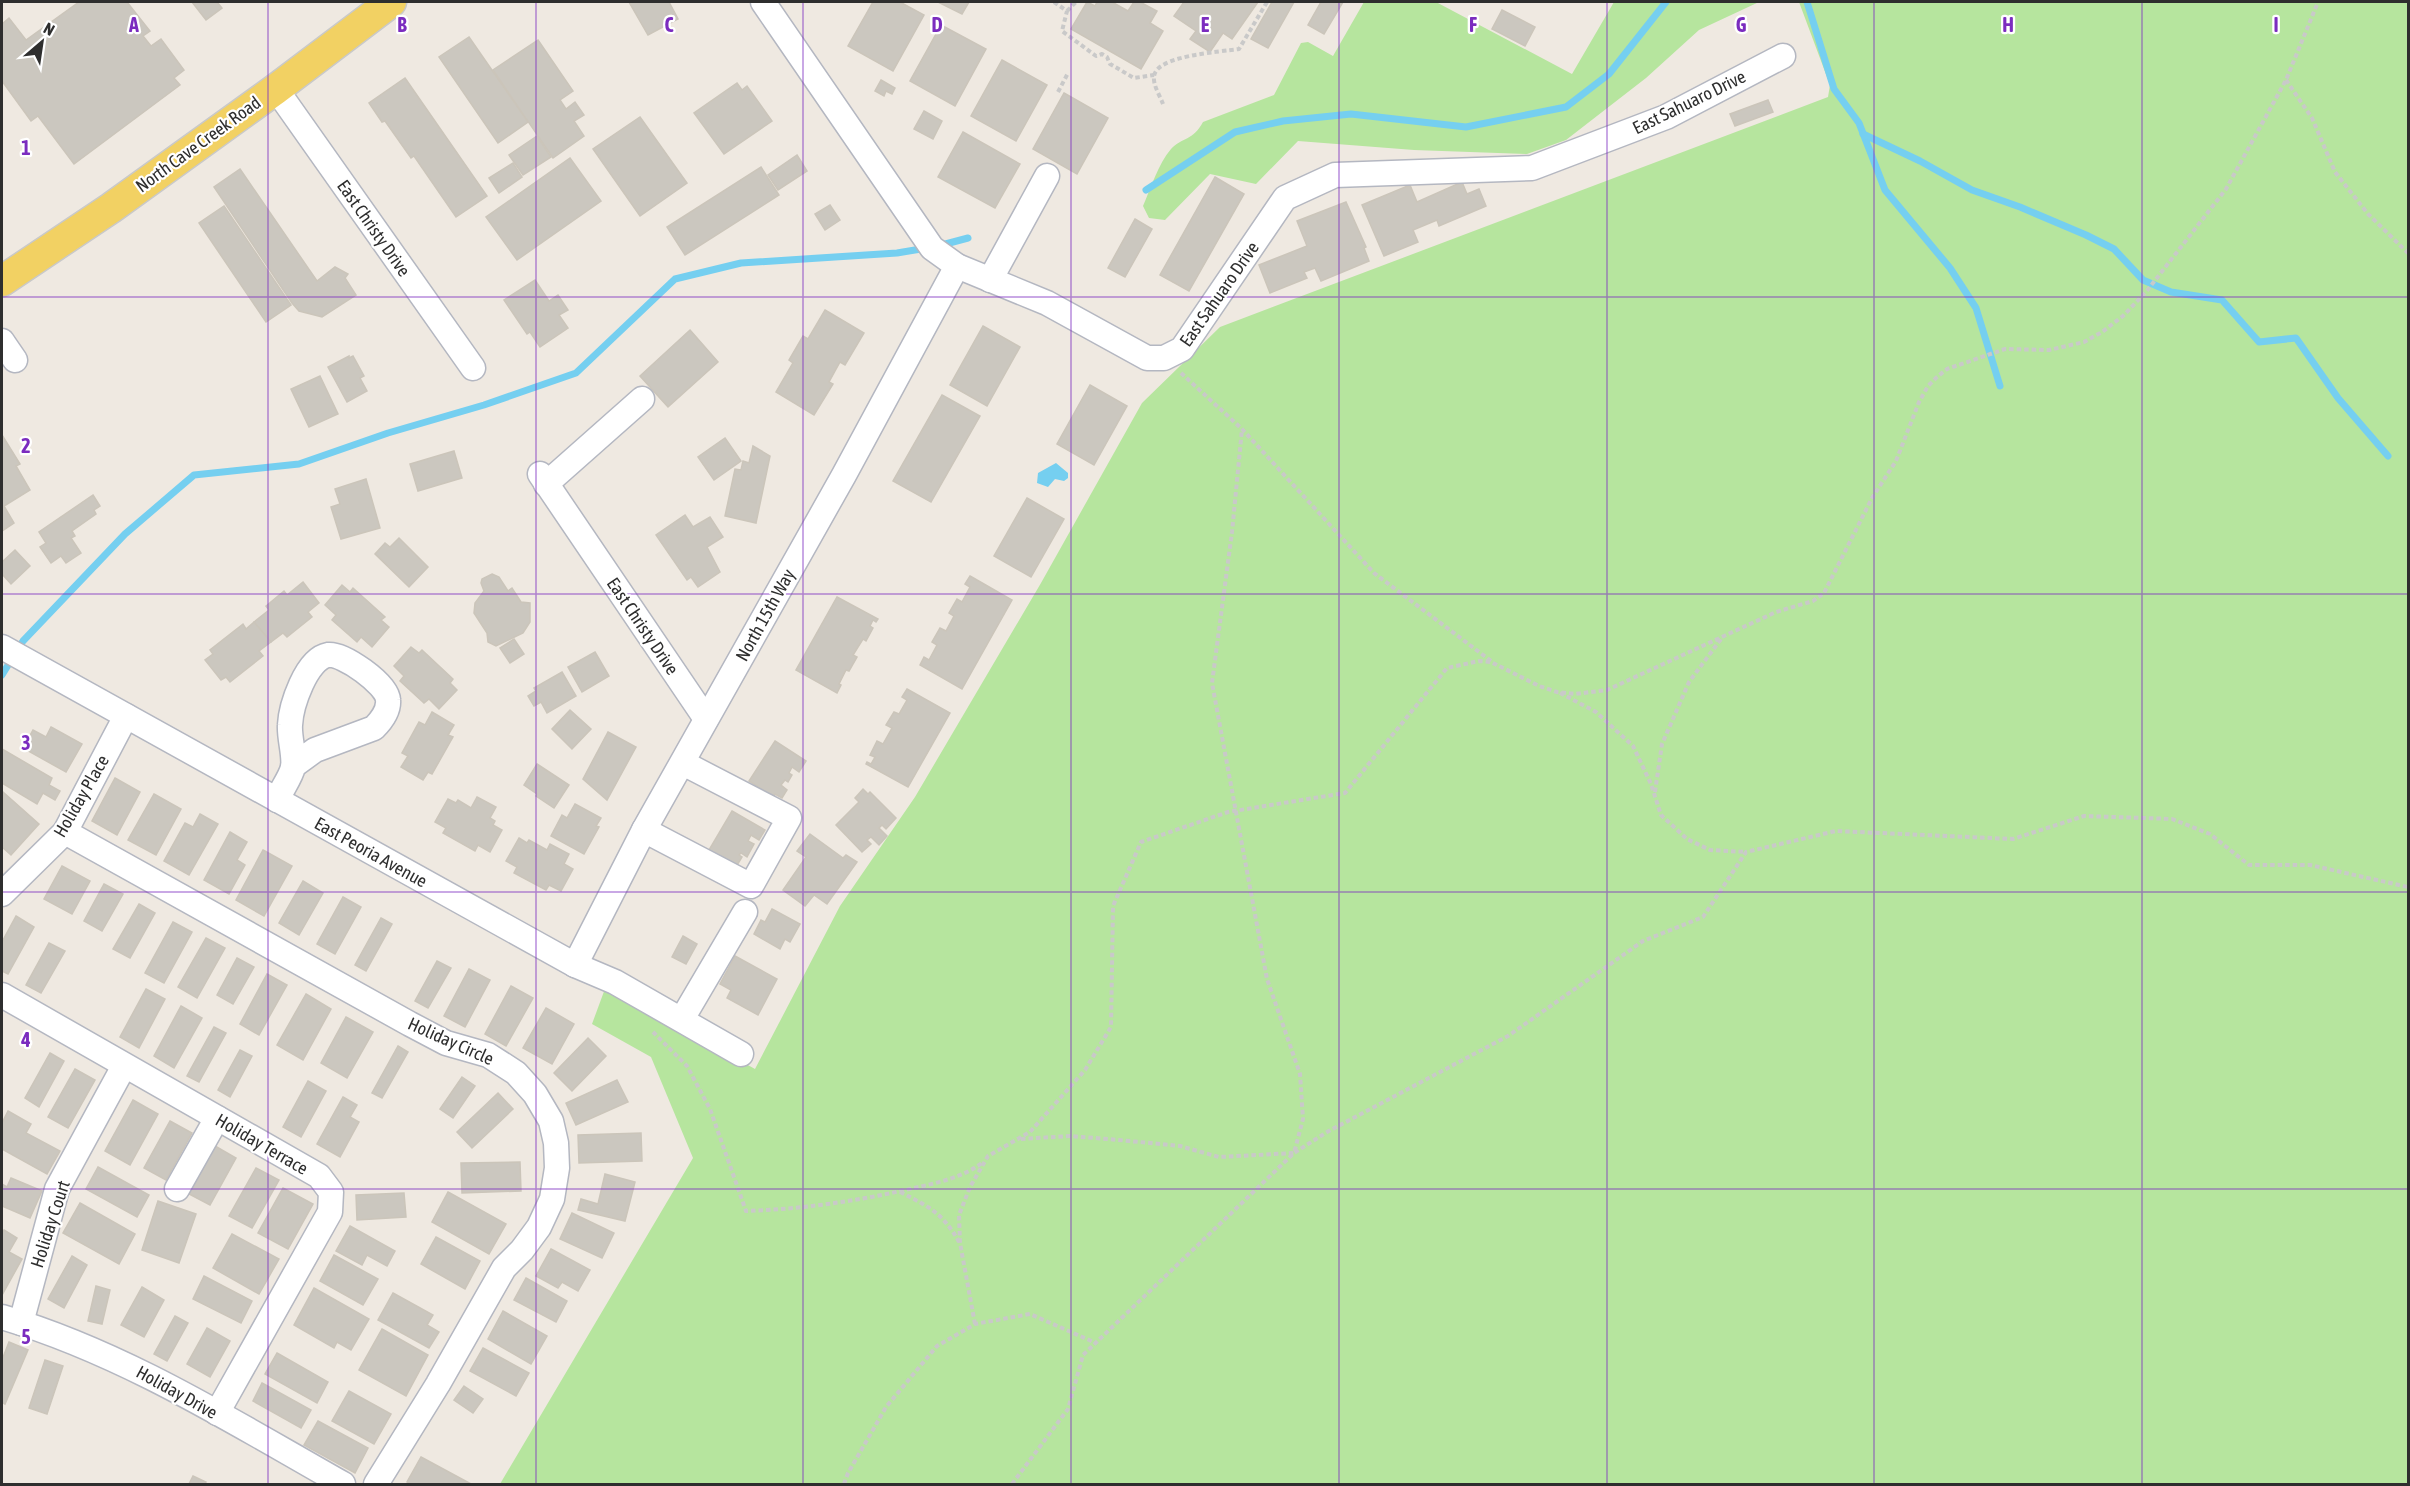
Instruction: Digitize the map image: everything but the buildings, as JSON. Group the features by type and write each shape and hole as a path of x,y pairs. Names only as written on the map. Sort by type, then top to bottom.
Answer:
{"main road":[{"name":"North Cave Creek Road","path":"2,281 95,219 276,89 390,2"}],"street":[{"name":"East Sahuaro Drive","path":"763,2 932,248 957,266 1047,303 1147,358 1164,358 1182,350 1285,198 1335,175 1532,168 1666,117 1783,56"},
{"name":"East Christy Drive","path":"276,89 473,368"},
{"path":"990,280 1047,177"},
{"name":"North 15th Way","path":"575,965 644,830 832,495 957,266"},
{"name":"East Christy Drive","path":"642,399 543,479 706,719"},
{"name":"East Peoria Avenue","path":"2,647 575,965 615,982 741,1054"},
{"path":"276,800 293,766 321,747 374,728 379,723 388,706 385,691 351,662 338,656 328,655 319,658 311,666 292,707 290,726 293,766"},
{"name":"Holiday Place","path":"2,894 65,832 126,716"},
{"path":"644,830 751,886 789,818 683,763"},
{"name":"Holiday Circle","path":"65,832 446,1043 488,1055 516,1073 536,1094 551,1120 556,1143 557,1168 552,1199 539,1227 522,1250 504,1268 438,1384 376,1485"},
{"path":"682,1019 745,912"},
{"name":"Holiday Terrace","path":"2,995 319,1176 331,1192 330,1212 217,1413"},
{"name":"Holiday Court","path":"11,1320 57,1189 124,1066"},
{"path":"177,1189 218,1118"},
{"name":"Holiday Drive","path":"11,1320 131,1366 344,1485"}],"path":[{"path":"1054,2 1067,11"},
{"path":"1076,2 1067,11 1062,31 1082,49 1096,56 1102,54 1107,57 1110,64 1134,78 1154,75"},
{"path":"1163,104 1153,78 1156,70 1170,60 1239,49 1268,2"},
{"path":"1557,692 1575,694 1607,690 1776,612 1813,601 1824,593 1872,498 1896,461 1919,402 1936,377 1947,369 2005,349 2049,350 2084,342 2102,332 2122,316 2157,279 2226,189 2286,80 2319,2"},
{"path":"1058,92 1068,73"},
{"path":"2286,80 2312,118 2335,171 2368,214 2409,253"},
{"path":"1164,358 1242,429 1374,573 1491,662 1596,712 1633,746 1661,815 1687,839 1710,850 1746,852 1836,831 2013,839 2084,816 2172,819 2210,834 2249,865 2310,865 2409,887"},
{"path":"1242,429 1232,532 1212,683 1267,979 1300,1074 1303,1119 1294,1153"},
{"path":"1654,794 1662,744 1689,682 1721,638"},
{"path":"975,1324 960,1243 959,1215 970,1187 988,1156 1030,1132 1085,1070 1111,1027 1113,906 1141,842 1235,810 1345,794 1447,668 1479,661 1491,662"},
{"path":"1012,1485 1068,1409 1083,1355 1294,1153 1327,1132 1508,1036 1643,941 1704,917 1746,852"},
{"path":"646,1026 687,1066 692,1075 710,1109 746,1211 783,1210 860,1200 936,1183 975,1169 985,1162"},
{"path":"1018,1140 1070,1136 1119,1140 1180,1146 1219,1157 1294,1153"},
{"path":"899,1192 928,1206 950,1224 960,1243"},
{"path":"844,1485 848,1473 886,1407 937,1346 975,1324 1030,1314 1096,1343"}],"green space":[{"path":"1364,2 1436,2 1572,74 1614,2 1759,2 1699,30 1646,78 1566,140 1527,154 1414,150 1298,141 1256,184 1210,174 1165,220 1149,218 1143,206 1159,169 1171,149 1195,133 1203,122 1274,95 1301,43 1308,42 1333,56"},
{"path":"1799,2 2408,2 2408,1484 500,1484 693,1158 651,1057 592,1024 606,986 755,1069 840,906 915,797 1041,583 1142,403 1220,327 1828,97 1830,85"}],"water":[{"path":"1056,463 1068,473 1068,478 1064,481 1055,479 1048,487 1037,483 1038,473"}],"waterway":[{"path":"1146,190 1235,132 1283,121 1351,114 1466,127 1566,107 1609,74 1666,2"},
{"path":"1807,2 1834,89 1859,123 1885,190 1950,268 1976,308 2000,386"},
{"path":"1863,134 1920,161 1972,190 2020,207 2114,249 2143,280 2171,292 2222,300 2259,342 2296,338 2338,398 2388,456"},
{"path":"938,246 968,238"},
{"path":"2,675 23,641 125,534 194,475 299,464 576,373 675,279 741,263 897,253 927,248"}]}
